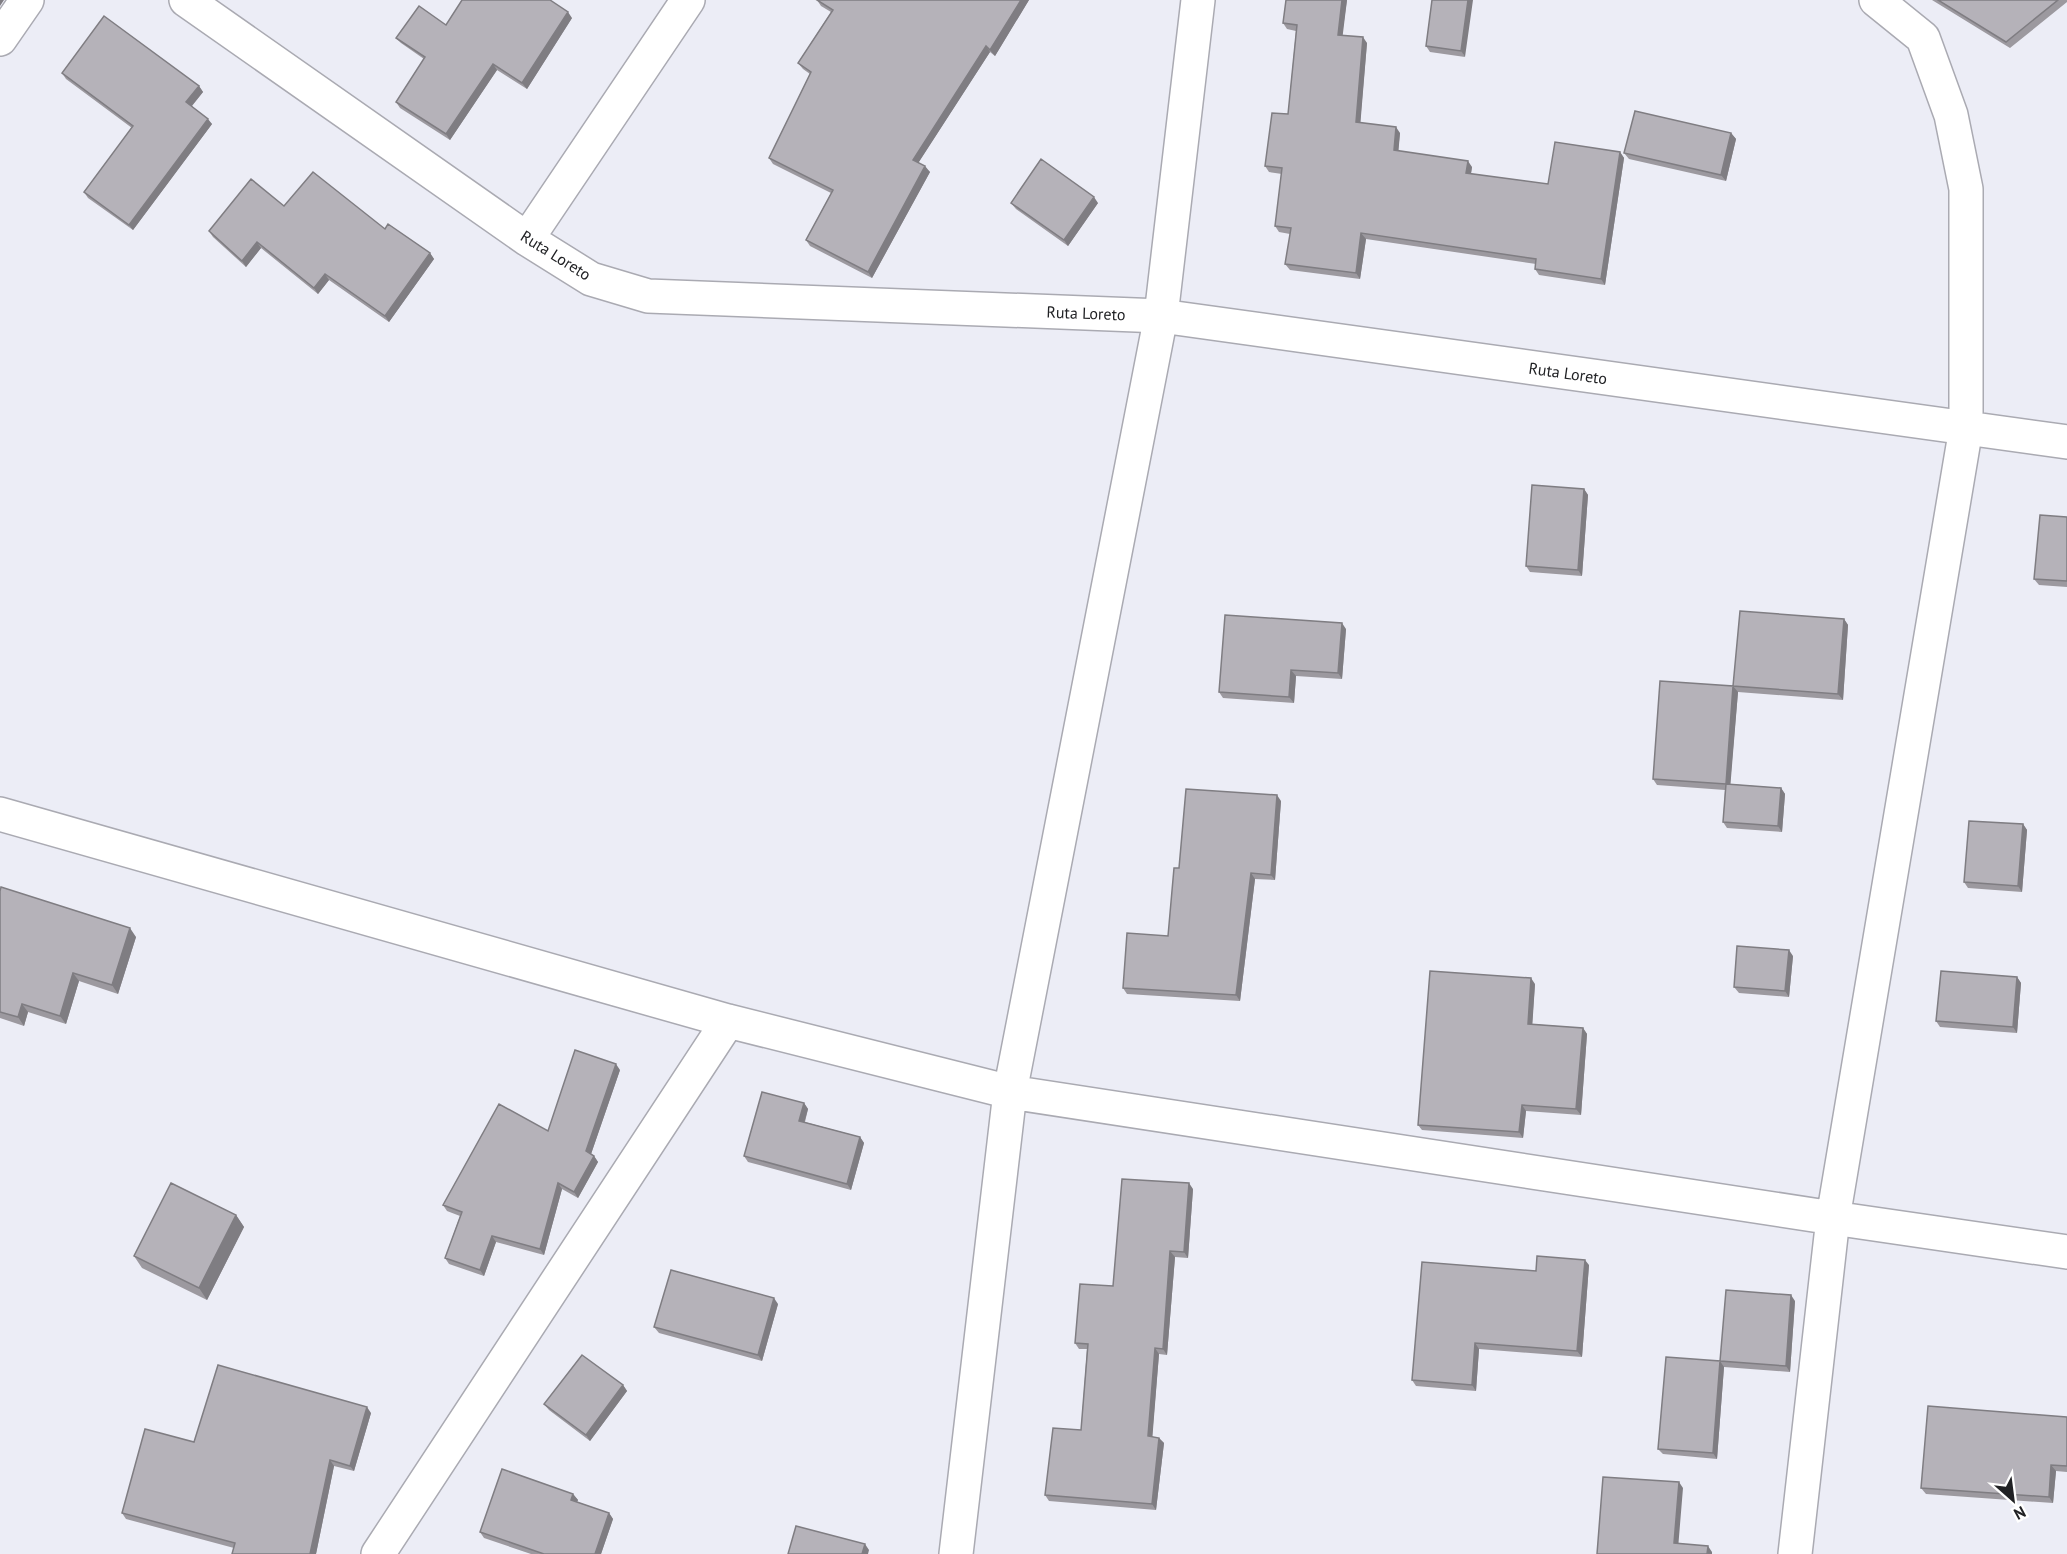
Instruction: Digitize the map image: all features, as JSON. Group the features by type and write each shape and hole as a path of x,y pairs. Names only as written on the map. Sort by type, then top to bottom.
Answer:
{"street":[{"path":"0,39 27,0"},
{"name":"Ruta Loreto","path":"186,0 527,239 591,279 648,296 1161,316 2067,442"},
{"path":"527,239 688,0"},
{"path":"956,1554 1010,1092 1161,316 1198,0"},
{"path":"1795,1554 1833,1218 1966,428 1966,189 1953,126 1923,38 1876,0"},
{"path":"0,814 728,1021 1010,1092 2067,1252"},
{"path":"378,1554 728,1021"}],"building":[{"path":"462,0 550,0 568,12 522,83 493,64 446,134 396,102 425,57 396,38 419,6 446,25"},
{"path":"817,0 1021,0 990,50 986,46 913,160 925,166 868,272 806,240 833,190 769,158 811,72 798,63 833,10"},
{"path":"1286,0 1342,0 1338,35 1363,37 1356,122 1396,127 1394,150 1468,161 1466,173 1548,184 1555,142 1620,152 1601,279 1535,269 1536,259 1361,233 1356,273 1285,264 1291,228 1275,226 1282,168 1265,166 1272,113 1288,114 1297,25 1283,23"},
{"path":"1432,0 1468,0 1461,51 1426,46"},
{"path":"1938,0 2058,0 2006,42"},
{"path":"104,16 199,86 186,102 208,119 129,225 84,192 133,126 62,73"},
{"path":"1635,111 1731,133 1721,175 1624,153"},
{"path":"1041,159 1094,197 1064,240 1011,203"},
{"path":"313,172 385,229 388,224 430,253 385,316 325,274 314,288 257,242 242,261 209,231 251,179 284,206"},
{"path":"1532,485 1584,489 1578,570 1526,566"},
{"path":"2040,515 2067,517 2067,581 2034,579"},
{"path":"1740,611 1844,619 1838,694 1733,686"},
{"path":"1225,615 1342,623 1338,673 1291,670 1289,697 1219,692"},
{"path":"1660,681 1733,686 1726,784 1653,779"},
{"path":"1726,784 1781,788 1778,826 1723,822"},
{"path":"1186,789 1277,795 1271,875 1251,873 1236,995 1123,988 1127,933 1168,936 1174,868 1179,868"},
{"path":"1969,821 2023,824 2018,886 1964,882"},
{"path":"1,887 130,928 112,985 73,973 60,1016 22,1004 18,1017 0,1012"},
{"path":"1737,946 1789,950 1785,991 1734,987"},
{"path":"1430,971 1531,978 1528,1024 1583,1028 1576,1109 1522,1105 1519,1132 1418,1125"},
{"path":"1941,971 2017,977 2013,1027 1936,1021"},
{"path":"575,1050 616,1064 586,1151 594,1156 574,1192 558,1183 540,1249 492,1236 480,1270 445,1258 462,1212 443,1205 499,1104 548,1131"},
{"path":"762,1092 804,1103 799,1121 860,1137 847,1184 744,1156"},
{"path":"1122,1179 1189,1183 1184,1252 1170,1251 1163,1349 1155,1348 1148,1436 1159,1438 1152,1504 1045,1495 1053,1428 1081,1430 1088,1344 1075,1343 1080,1284 1113,1286"},
{"path":"171,1183 236,1215 199,1288 134,1256"},
{"path":"1537,1256 1585,1260 1577,1351 1475,1343 1472,1385 1412,1380 1422,1262 1536,1271"},
{"path":"671,1270 774,1298 758,1355 654,1327"},
{"path":"1726,1290 1791,1295 1786,1366 1720,1361"},
{"path":"582,1355 623,1385 586,1435 544,1404"},
{"path":"1666,1357 1720,1361 1713,1453 1658,1449"},
{"path":"218,1365 367,1407 350,1466 330,1460 310,1554 232,1554 235,1543 122,1513 145,1429 194,1442"},
{"path":"1928,1406 2067,1417 2067,1466 2051,1465 2049,1497 1921,1488"},
{"path":"502,1469 573,1494 571,1500 609,1513 595,1554 544,1554 480,1532"},
{"path":"1603,1477 1679,1482 1674,1543 1708,1546 1707,1554 1597,1554"},
{"path":"796,1526 865,1544 862,1554 788,1554"}]}
